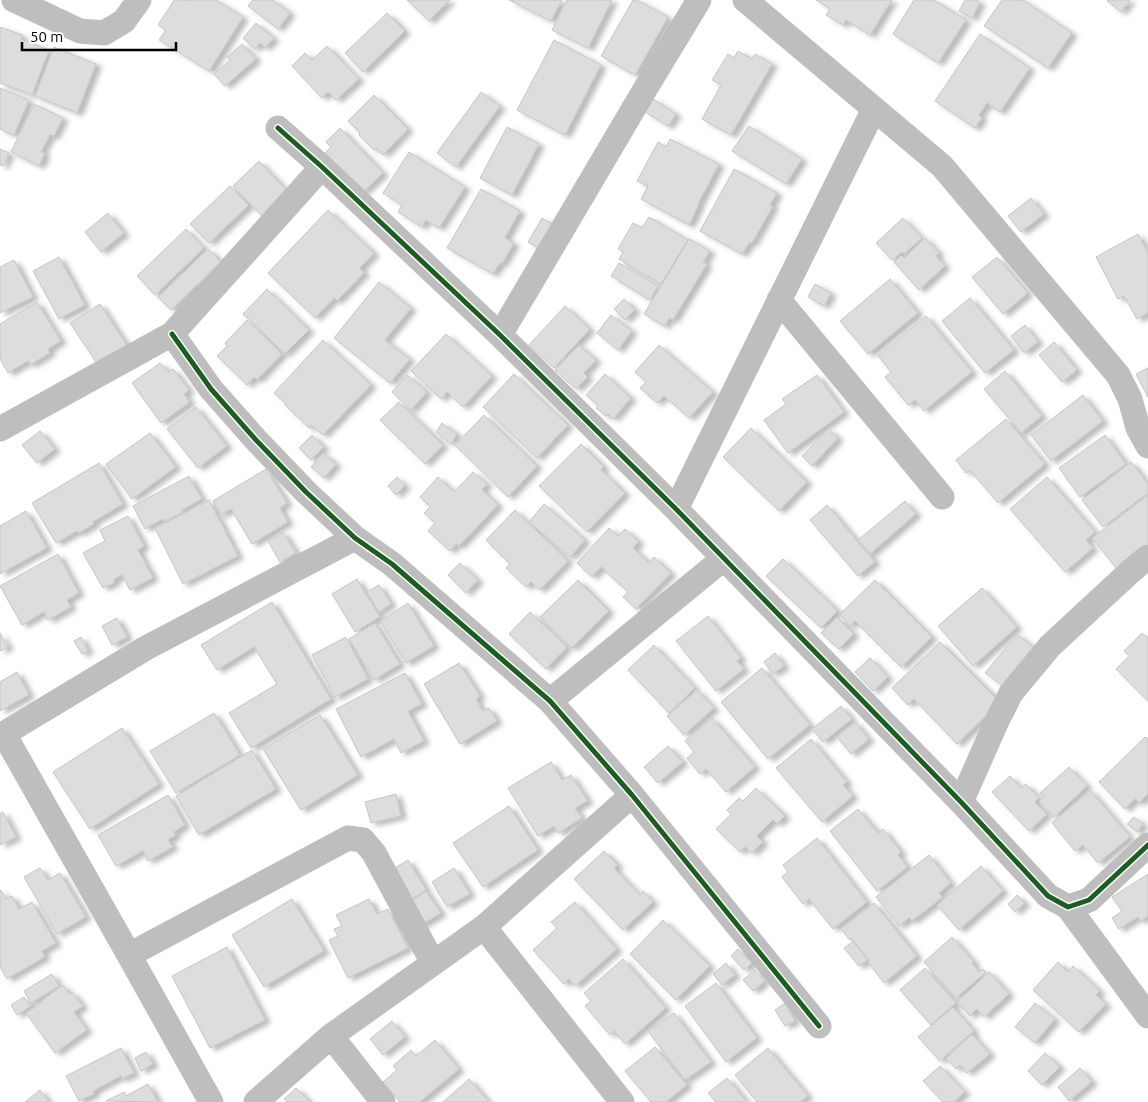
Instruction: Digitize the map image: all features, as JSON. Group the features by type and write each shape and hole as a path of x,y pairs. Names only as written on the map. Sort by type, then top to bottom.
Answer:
{"street":[{"path":"14,0 80,31 104,32 124,21 139,0"},
{"path":"500,335 699,0"},
{"path":"745,0 942,166 1118,374 1130,399 1138,428 1148,446"},
{"path":"676,509 874,109"},
{"path":"278,128 500,335 676,509 960,802 1048,896 1068,907 1148,1016"},
{"path":"0,429 172,334 322,167"},
{"path":"779,300 942,497"},
{"path":"172,334 211,389 306,492 355,538 392,564 550,701 632,795 819,1026"},
{"path":"211,1102 2,735 146,648 355,538"},
{"path":"960,802 1011,693 1050,646 1148,557"},
{"path":"550,701 723,558"},
{"path":"256,1102 330,1036 484,927 632,795"},
{"path":"129,955 348,838 363,840 374,854 433,963"},
{"path":"1068,907 1089,900 1148,845"},
{"path":"484,927 622,1102"},
{"path":"330,1036 383,1102"}],"building":[{"path":"174,0 182,0 184,2 185,0 216,0 243,17 209,71 159,40 166,30 158,25"},
{"path":"253,0 273,0 290,13 278,29 248,6"},
{"path":"407,0 450,0 429,21"},
{"path":"509,0 562,0 551,21"},
{"path":"567,0 612,0 588,48 552,30"},
{"path":"633,0 637,0 668,17 635,75 601,56"},
{"path":"816,0 892,0 870,35 846,20 843,25 826,15 830,9"},
{"path":"914,0 934,0 966,20 938,63 893,34"},
{"path":"965,0 980,2 972,18 959,11"},
{"path":"1002,0 1023,0 1072,33 1048,68 984,26"},
{"path":"1108,0 1130,0 1121,12"},
{"path":"387,13 405,31 363,72 345,53"},
{"path":"256,23 274,38 265,48 260,43 255,49 243,38"},
{"path":"0,27 22,35 21,39 49,50 32,95 0,83"},
{"path":"980,34 1030,68 1000,112 987,103 979,115 982,118 975,128 935,101"},
{"path":"554,40 601,65 565,135 517,110"},
{"path":"242,44 256,59 225,86 214,74 230,60 227,57"},
{"path":"327,46 359,79 336,100 328,92 322,98 292,66 305,53 312,60"},
{"path":"54,47 96,64 77,113 35,96"},
{"path":"738,51 752,59 755,54 772,64 731,135 702,119 721,85 712,80 728,54 734,58"},
{"path":"0,88 29,100 14,135 0,129"},
{"path":"481,92 500,106 456,167 437,153"},
{"path":"374,95 408,129 383,155 377,148 374,150 348,121"},
{"path":"653,99 676,114 668,126 645,112"},
{"path":"34,104 63,118 54,136 50,135 41,152 45,153 39,166 11,152"},
{"path":"749,126 802,159 786,184 732,151"},
{"path":"507,127 539,144 512,195 480,178"},
{"path":"340,128 383,173 363,192 325,153 331,147 326,142"},
{"path":"670,139 719,164 689,225 641,199 648,186 637,181 658,142 666,147"},
{"path":"0,149 9,153 3,166 0,165"},
{"path":"409,152 465,187 439,228 426,220 422,227 398,212 402,205 383,193"},
{"path":"259,161 288,192 262,216 233,186"},
{"path":"734,169 777,193 770,205 773,206 752,243 750,242 742,254 700,231"},
{"path":"230,186 249,205 209,243 190,224"},
{"path":"481,189 520,211 505,238 514,243 502,264 500,263 493,274 447,248"},
{"path":"1031,198 1044,214 1021,232 1008,216"},
{"path":"328,210 374,253 360,268 364,273 337,301 334,298 315,318 268,273"},
{"path":"108,213 124,233 101,252 85,232"},
{"path":"649,217 688,240 661,284 619,259 623,252 618,249 633,223 642,228"},
{"path":"542,218 557,227 543,251 528,242"},
{"path":"903,218 922,238 904,254 902,252 892,260 876,243"},
{"path":"186,229 204,248 155,295 137,276"},
{"path":"1138,234 1148,253 1148,313 1137,319 1124,296 1118,299 1096,257"},
{"path":"925,238 939,253 936,256 945,266 919,290 894,262 901,255 904,258"},
{"path":"689,239 710,251 703,262 707,264 673,320 669,318 665,326 644,314"},
{"path":"208,249 221,262 171,310 158,297"},
{"path":"59,257 85,305 59,319 33,271"},
{"path":"997,257 1028,293 1003,314 972,277"},
{"path":"14,260 33,297 0,313 0,267"},
{"path":"619,263 658,286 650,300 611,276"},
{"path":"890,279 918,313 868,354 840,321"},
{"path":"379,282 411,308 385,340 410,359 390,383 334,338"},
{"path":"815,284 831,293 824,306 808,297"},
{"path":"267,289 309,330 285,354 243,314"},
{"path":"970,298 1014,350 985,373 942,321"},
{"path":"624,299 635,310 625,320 614,309"},
{"path":"37,302 61,341 48,349 50,353 30,365 28,361 8,373 0,359 0,324"},
{"path":"100,304 127,346 98,365 70,323"},
{"path":"565,306 590,329 554,368 529,345"},
{"path":"611,315 632,331 618,350 597,333"},
{"path":"926,316 972,372 924,411 915,400 908,405 885,377 891,372 878,356"},
{"path":"247,320 282,354 257,380 254,377 247,385 217,356 227,346 225,343"},
{"path":"1025,325 1038,342 1024,353 1011,336"},
{"path":"446,334 492,376 463,407 447,392 441,399 411,371"},
{"path":"323,340 371,385 323,435 311,425 309,428 274,393"},
{"path":"1054,342 1077,370 1062,382 1039,355"},
{"path":"579,345 596,360 584,373 588,377 576,389 555,370"},
{"path":"659,345 713,392 689,418 664,396 657,403 640,388 646,382 635,372"},
{"path":"160,363 168,372 173,369 189,390 184,394 190,402 161,423 132,383"},
{"path":"1148,368 1148,397 1136,374"},
{"path":"1005,371 1042,416 1021,433 984,389"},
{"path":"514,374 568,425 537,458 483,407"},
{"path":"605,374 631,398 613,419 596,408 598,406 586,395"},
{"path":"407,375 427,392 411,410 392,392"},
{"path":"817,375 844,412 788,453 764,420 786,404 782,399"},
{"path":"1083,395 1103,421 1051,461 1031,435"},
{"path":"399,402 443,445 425,464 380,420"},
{"path":"196,407 227,446 198,468 167,429"},
{"path":"484,415 537,466 508,497 455,445"},
{"path":"1006,419 1045,464 998,503 970,470 966,473 956,460"},
{"path":"442,423 457,434 451,444 436,432"},
{"path":"751,428 807,482 779,511 723,457"},
{"path":"828,429 838,438 812,466 802,456"},
{"path":"40,431 55,449 37,463 22,445"},
{"path":"150,433 176,467 132,499 106,464"},
{"path":"312,435 324,447 311,460 299,448"},
{"path":"1105,435 1126,464 1080,497 1059,468"},
{"path":"581,444 604,467 601,470 625,493 587,532 539,486"},
{"path":"323,453 336,464 324,478 311,467"},
{"path":"1131,462 1148,484 1148,493 1103,527 1082,500"},
{"path":"99,463 123,504 79,533 77,531 56,543 32,503"},
{"path":"266,469 287,503 280,508 288,522 252,544 231,509 221,515 213,501"},
{"path":"473,472 487,484 482,490 498,505 459,546 456,544 450,551 428,531 435,523 424,513 430,507 420,497 438,477 454,492"},
{"path":"189,476 202,499 164,522 163,519 145,529 133,506"},
{"path":"397,477 405,486 396,495 388,486"},
{"path":"1047,477 1095,532 1086,540 1093,548 1065,572 1010,509"},
{"path":"1148,495 1148,545 1117,569 1092,538"},
{"path":"209,500 238,556 183,584 155,528"},
{"path":"905,501 916,514 870,554 858,540"},
{"path":"544,504 585,540 570,557 529,522"},
{"path":"827,505 875,562 858,576 810,520"},
{"path":"515,510 568,561 540,590 531,582 526,587 506,568 510,564 486,540"},
{"path":"26,511 47,548 0,574 0,526"},
{"path":"128,516 144,546 138,550 153,578 130,590 122,575 114,579 115,582 103,588 83,553 105,541 100,530"},
{"path":"609,528 618,536 625,529 639,542 633,548 649,563 654,557 671,573 636,609 623,597 628,592 601,567 592,577 577,563"},
{"path":"283,532 296,553 280,562 268,541"},
{"path":"58,554 79,593 67,600 71,607 48,620 44,612 22,625 0,586"},
{"path":"783,559 838,611 821,628 766,576"},
{"path":"460,563 478,580 466,593 448,575"},
{"path":"357,579 380,617 355,632 332,594"},
{"path":"578,580 609,611 572,648 540,617"},
{"path":"875,580 932,637 901,667 855,621 850,626 840,614"},
{"path":"379,585 391,604 379,612 367,592"},
{"path":"982,588 1017,627 973,666 938,626"},
{"path":"272,602 331,699 251,748 229,713 277,684 254,647 217,670 201,645"},
{"path":"408,603 434,646 406,663 380,621"},
{"path":"530,612 567,647 546,669 509,634"},
{"path":"708,616 741,658 737,661 744,669 716,691 676,641"},
{"path":"837,617 854,634 839,649 821,633"},
{"path":"117,618 127,637 112,645 102,626"},
{"path":"375,623 400,664 374,680 349,639"},
{"path":"0,633 8,647 0,651"},
{"path":"1142,633 1148,638 1148,701 1116,669 1129,656 1124,651"},
{"path":"1017,634 1037,650 1006,688 985,673"},
{"path":"81,637 88,651 82,654 74,641"},
{"path":"346,637 368,679 335,697 312,655"},
{"path":"940,642 1000,702 957,744 914,699 908,705 892,688"},
{"path":"654,645 695,688 669,713 628,670"},
{"path":"775,653 784,666 773,674 764,662"},
{"path":"870,658 888,677 873,691 855,672"},
{"path":"459,663 480,696 476,699 483,711 489,708 497,721 460,744 424,684"},
{"path":"762,668 810,725 768,759 721,702"},
{"path":"17,672 29,695 0,711 0,682"},
{"path":"405,673 422,704 408,711 424,741 401,753 394,739 361,757 336,709"},
{"path":"697,690 714,708 684,735 667,716"},
{"path":"841,706 852,719 823,742 812,729"},
{"path":"214,713 240,755 176,793 150,751"},
{"path":"320,715 358,775 301,810 263,749"},
{"path":"712,718 755,767 726,792 706,769 700,774 687,758 694,752 685,741"},
{"path":"855,722 869,739 851,754 837,737"},
{"path":"122,728 159,784 90,829 53,772"},
{"path":"1145,737 1148,739 1148,794 1139,803 1135,799 1125,809 1099,782"},
{"path":"811,739 847,782 843,785 853,796 822,822 776,768"},
{"path":"668,746 683,762 658,783 644,767"},
{"path":"252,750 276,789 199,835 176,796"},
{"path":"551,762 562,780 571,775 588,801 575,808 582,818 558,833 554,826 538,836 508,788"},
{"path":"1069,767 1087,786 1054,817 1039,801 1044,797 1040,793"},
{"path":"1010,776 1021,788 1026,784 1039,798 1035,802 1047,814 1029,831 992,792"},
{"path":"756,788 785,816 777,824 773,820 757,836 763,842 752,853 745,847 740,852 716,829 731,814 727,810 739,798 743,801"},
{"path":"1090,790 1130,837 1098,863 1083,845 1075,851 1052,823"},
{"path":"396,794 401,816 371,823 365,802"},
{"path":"168,795 185,825 174,832 176,835 168,840 173,847 148,861 143,851 116,866 98,835"},
{"path":"509,806 538,850 483,887 453,843"},
{"path":"858,809 878,833 883,829 901,852 898,855 908,867 877,891 830,831"},
{"path":"3,812 16,837 0,845 0,814"},
{"path":"1134,817 1143,824 1137,832 1127,824"},
{"path":"817,838 867,902 833,929 809,899 803,904 782,877 788,872 783,865"},
{"path":"604,851 618,865 614,868 640,895 643,891 653,902 623,930 574,879"},
{"path":"929,855 951,883 939,893 943,897 912,921 909,918 899,926 876,897"},
{"path":"408,860 426,890 407,902 388,872"},
{"path":"981,866 1003,891 959,930 937,905"},
{"path":"40,868 48,880 60,873 86,917 57,934 24,877"},
{"path":"454,868 470,894 447,907 432,882"},
{"path":"1148,874 1148,916 1141,921 1138,917 1119,929 1112,918 1122,911 1112,897"},
{"path":"1,890 6,899 12,896 19,909 32,902 56,943 42,951 45,957 7,979 0,967"},
{"path":"426,891 441,913 420,926 406,904"},
{"path":"1017,895 1025,903 1015,912 1008,904"},
{"path":"292,899 324,951 264,987 232,935"},
{"path":"369,899 377,914 388,909 408,948 348,978 329,940 338,936 334,929 342,926 336,915"},
{"path":"575,902 617,949 575,986 569,979 564,984 533,950 557,928 551,922"},
{"path":"874,903 917,956 884,983 852,939 850,940 841,929"},
{"path":"663,920 710,966 676,1000 630,954"},
{"path":"952,937 974,962 972,963 979,972 982,969 986,972 956,998 924,962"},
{"path":"853,941 868,960 859,966 844,948"},
{"path":"227,947 265,1020 210,1048 172,976"},
{"path":"738,949 752,963 744,970 731,956"},
{"path":"623,959 666,1008 625,1044 614,1031 610,1035 585,1006 591,1001 584,993"},
{"path":"1058,962 1068,972 1073,966 1100,991 1096,995 1106,1004 1079,1032 1033,990"},
{"path":"726,963 735,975 722,985 713,974"},
{"path":"925,968 956,1003 931,1025 900,990"},
{"path":"755,970 765,981 753,991 743,980"},
{"path":"989,972 1009,994 984,1017 977,1009 970,1016 957,1002"},
{"path":"52,974 59,986 31,1003 24,991"},
{"path":"716,983 757,1038 726,1062 685,1006"},
{"path":"63,985 69,994 72,992 83,1006 74,1012 87,1030 55,1053 26,1013"},
{"path":"24,997 31,1006 17,1015 11,1005"},
{"path":"785,1003 795,1021 785,1026 775,1010"},
{"path":"1035,1003 1055,1019 1035,1043 1015,1027"},
{"path":"953,1007 974,1031 940,1061 918,1037"},
{"path":"674,1013 711,1062 685,1080 648,1031"},
{"path":"392,1021 405,1037 383,1055 370,1039"},
{"path":"972,1034 990,1054 967,1073 960,1065 956,1069 946,1058"},
{"path":"435,1040 459,1069 420,1102 400,1102 383,1082 397,1070 393,1066 411,1050 416,1056"},
{"path":"655,1047 687,1085 666,1102 651,1102 625,1071"},
{"path":"121,1048 134,1073 122,1079 121,1076 93,1091 94,1094 79,1101 66,1076"},
{"path":"768,1048 808,1096 800,1102 757,1102 735,1075"},
{"path":"146,1052 153,1064 141,1071 135,1058"},
{"path":"1045,1053 1060,1067 1042,1085 1028,1071"},
{"path":"940,1066 965,1092 954,1102 943,1102 923,1081"},
{"path":"1080,1068 1092,1082 1069,1101 1058,1087"},
{"path":"727,1078 747,1102 716,1102 708,1093"},
{"path":"469,1079 489,1102 443,1102"},
{"path":"148,1084 158,1102 106,1101 124,1092 126,1096"},
{"path":"296,1088 310,1102 287,1102 284,1099"},
{"path":"40,1090 49,1102 25,1102"}],"cycle path":[{"path":"278,128 500,335 676,509 961,802 1048,896 1068,907 1089,900 1148,845"},
{"path":"172,334 211,389 306,492 355,538 392,564 550,701 632,795 819,1026"}]}
